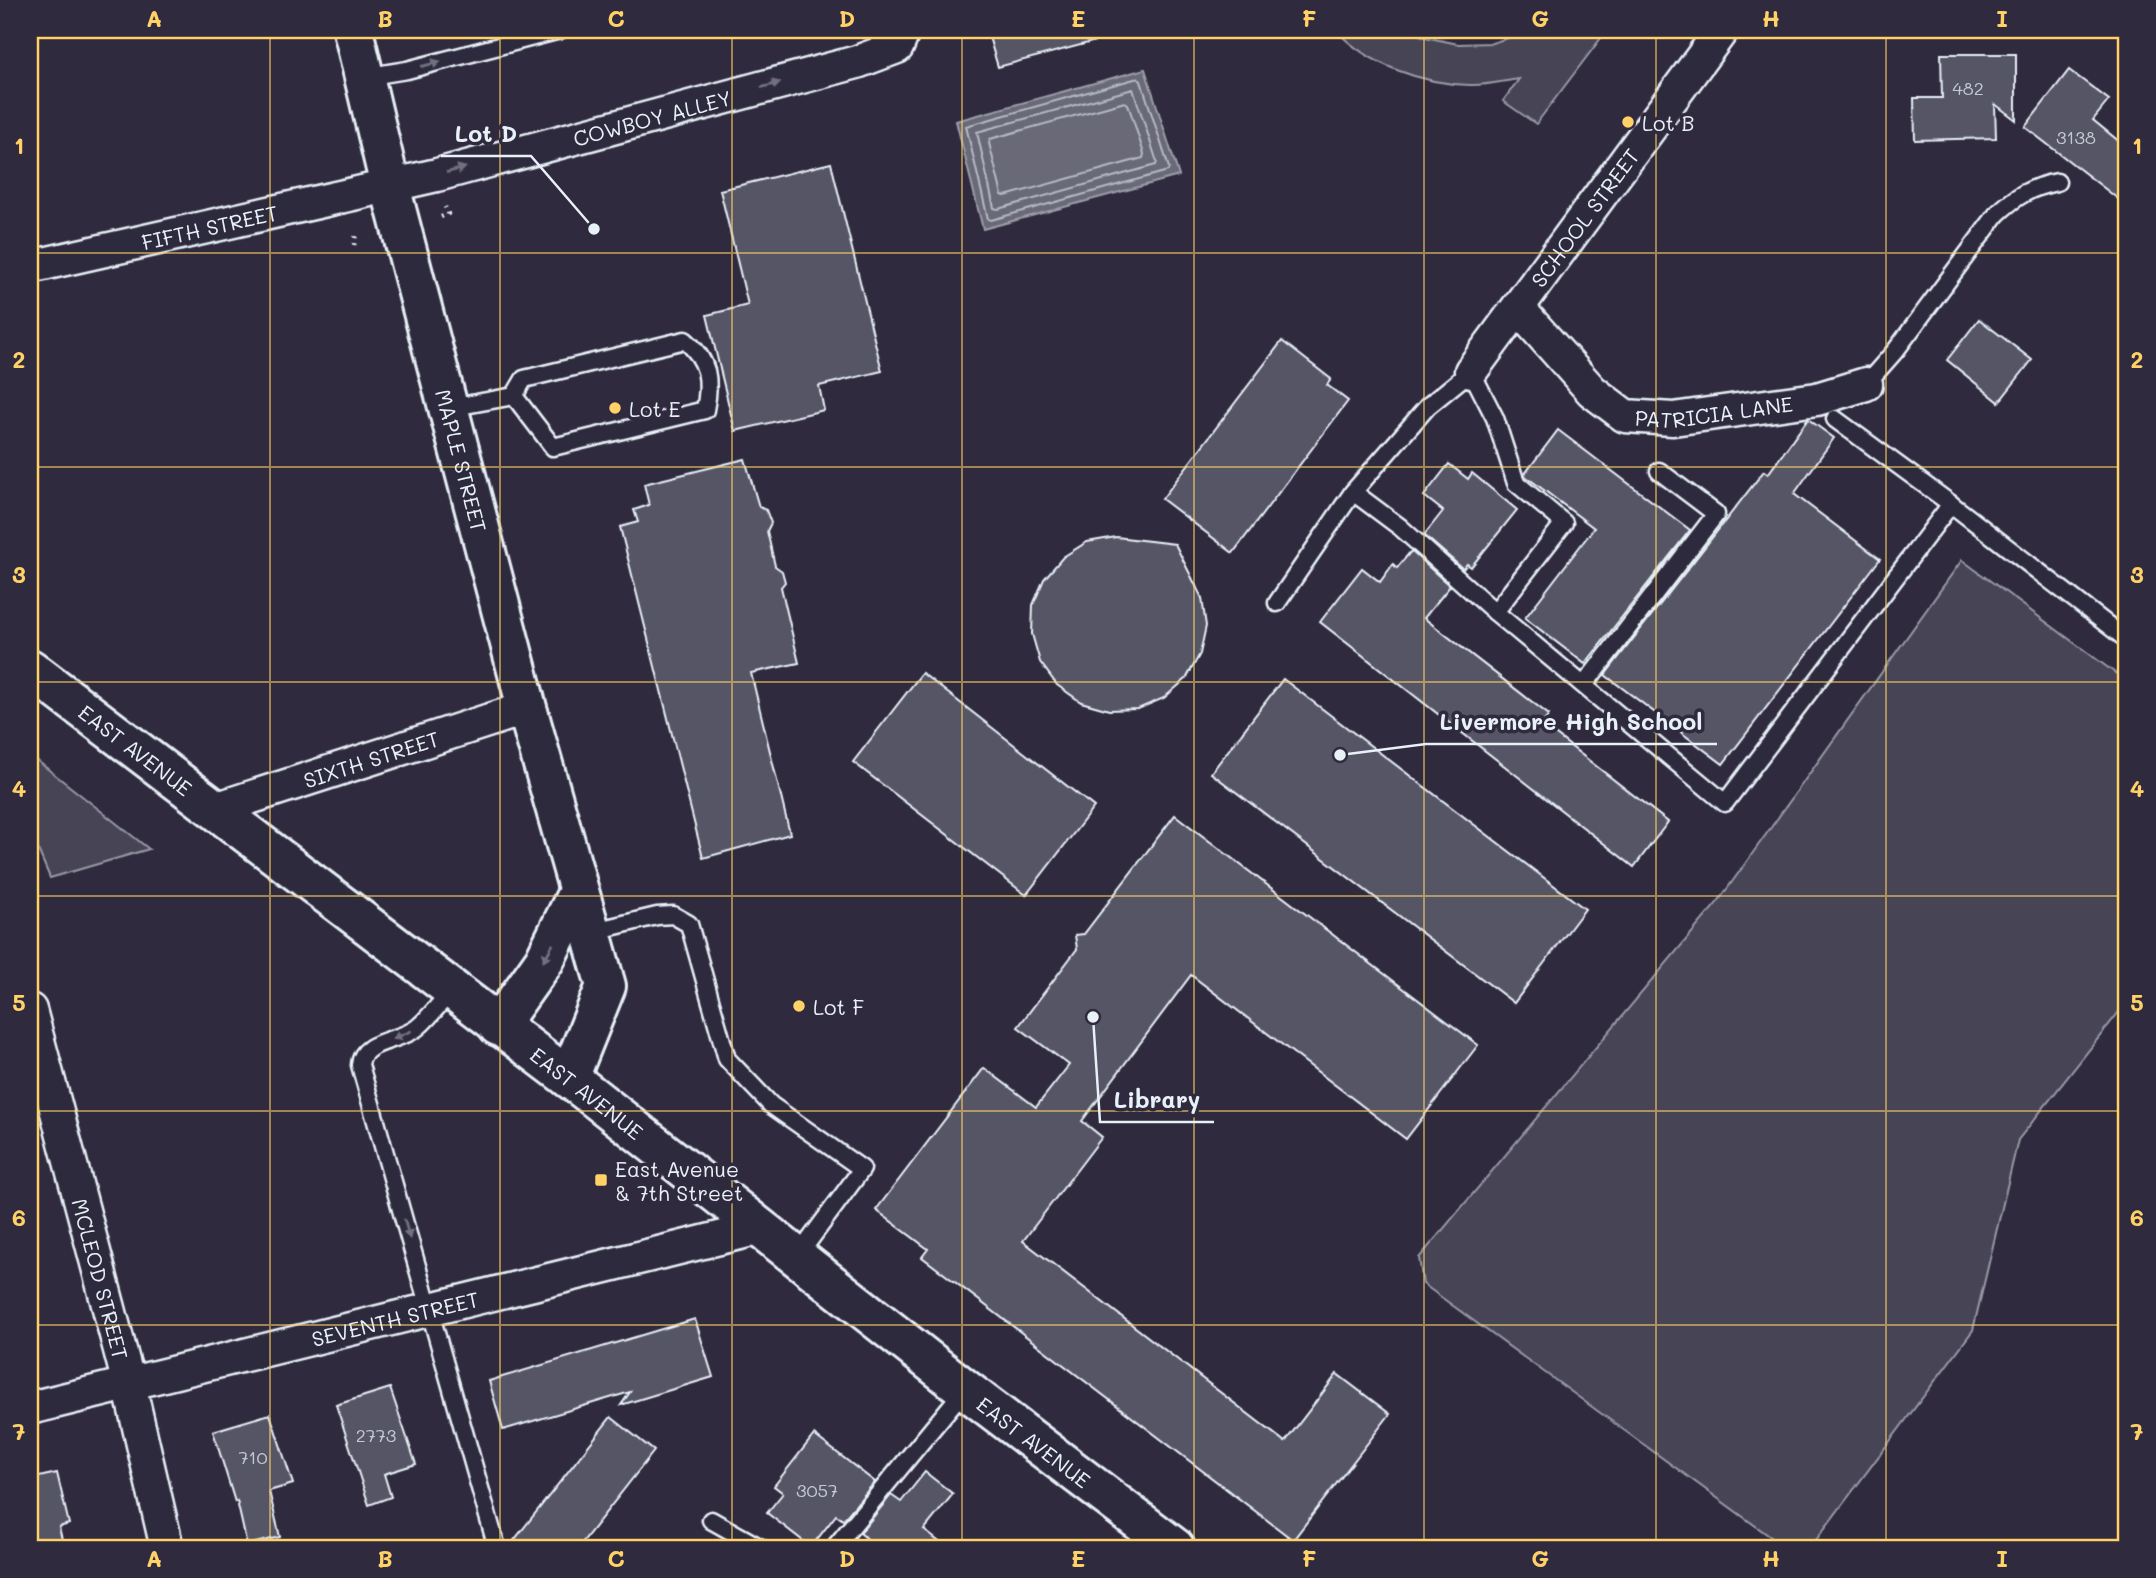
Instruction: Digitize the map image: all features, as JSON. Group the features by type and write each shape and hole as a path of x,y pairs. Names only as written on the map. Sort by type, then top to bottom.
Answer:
{"main road":[{"name":"MAPLE STREET","path":"353,30 390,186 527,708 606,986 569,1078"},
{"name":"EAST AVENUE","path":"30,669 569,1078 965,1389 1175,1548"},
{"path":"499,1026 544,961 578,891"}],"street":[{"name":"COWBOY ALLEY","path":"390,186 857,62 897,47 904,30"},
{"name":"SCHOOL STREET","path":"1471,371 1722,30"},
{"name":"FIFTH STREET","path":"30,267 390,186"},
{"name":"PATRICIA LANE","path":"1518,309 1592,391 1625,416 1673,419 1816,399 1866,384"},
{"name":"SIXTH STREET","path":"215,809 527,708"},
{"name":"MCLEOD STREET","path":"30,1010 129,1384 167,1548"},
{"name":"SEVENTH STREET","path":"30,1408 760,1228"}],"lane":[{"path":"364,77 407,70 560,30"},
{"path":"1866,384 1896,350 1997,214 2016,196 2038,186 2057,182"},
{"path":"449,408 514,396 524,379 685,340 699,352 710,386 705,410 553,447 514,396"},
{"path":"1277,603 1353,492 1428,406 1471,371 1495,418 1517,483 1564,523 1495,612"},
{"path":"1835,419 1951,504 2126,639"},
{"path":"1584,685 1716,514 1659,471"},
{"path":"1353,492 1400,527 1495,612 1726,803 1951,504"},
{"path":"590,932 657,916 673,915 689,924 727,1059 771,1105 862,1169 797,1257"},
{"path":"452,990 417,1028 366,1049 360,1057 360,1065 497,1548"},
{"path":"834,1548 965,1389"},
{"path":"711,1520 761,1548"}],"path":[{"path":"441,217 448,214 445,207"},
{"path":"354,246 356,234"}],"shaded area":[{"path":"1336,30 1408,30 1425,37 1458,44 1492,43 1533,30 1607,30 1536,124 1503,101 1519,79 1470,85 1415,76 1380,63"},
{"path":"1962,560 2126,681 2126,1003 2018,1140 1973,1330 1810,1548 1786,1548 1423,1284 1419,1258 1717,903"},
{"path":"30,755 149,849 50,878 37,847 30,844"}],"water":[{"path":"1145,69 1179,176 983,229 956,121"}],"building":[{"path":"987,30 1106,30 1107,38 998,67"},
{"path":"1941,54 2016,54 2016,120 1995,104 1996,138 1915,140 1914,98 1942,98"},
{"path":"2069,70 2109,100 2093,120 2126,147 2126,205 2025,127"},
{"path":"831,163 882,371 819,386 824,410 735,431 707,315 748,305 720,190"},
{"path":"1979,319 2032,360 1999,402 1947,360"},
{"path":"1282,341 1331,379 1327,385 1348,401 1233,553 1162,499"},
{"path":"1808,419 1834,438 1794,494 1880,559 1723,764 1605,675 1764,471 1768,474"},
{"path":"1558,430 1690,530 1585,664 1525,618 1594,528 1524,475"},
{"path":"745,459 759,507 766,510 771,523 767,531 775,566 782,571 785,582 781,587 799,663 751,673 790,834 703,858 620,527 638,522 634,510 649,505 644,484"},
{"path":"1449,464 1468,479 1472,473 1517,510 1471,567 1467,564 1463,569 1424,535 1443,511 1424,496"},
{"path":"1116,537 1175,544 1202,598 1206,626 1200,654 1186,679 1164,698 1138,709 1109,710 1081,702 1057,685 1040,662 1032,634 1033,605 1044,579 1063,557 1087,542"},
{"path":"1411,551 1450,586 1424,618 1549,715 1542,724 1668,822 1634,867 1320,622 1362,568 1380,582 1393,564 1397,568"},
{"path":"922,673 1094,807 1026,895 853,762"},
{"path":"1283,679 1585,909 1514,1003 1211,773"},
{"path":"1175,815 1478,1045 1406,1139 1191,975 1082,1121 1102,1137 1023,1241 1285,1442 1337,1374 1390,1414 1293,1540 922,1257 928,1249 876,1210 984,1068 1036,1107 1069,1065 1018,1027 1077,949 1075,935 1084,934"},
{"path":"695,1319 713,1377 621,1405 630,1392 503,1430 489,1381"},
{"path":"390,1388 416,1464 384,1474 391,1497 369,1505 336,1405"},
{"path":"270,1414 293,1484 269,1491 280,1537 247,1545 237,1501 235,1502 213,1431"},
{"path":"611,1417 654,1451 578,1548 508,1548"},
{"path":"814,1435 875,1482 843,1520 836,1515 811,1547 767,1513 783,1493 774,1486"},
{"path":"925,1472 953,1494 924,1530 947,1548 879,1548 860,1533 891,1495 901,1502"},
{"path":"57,1473 69,1524 59,1527 64,1548 30,1548 30,1479"}],"place":[{"name":"Lot B","path":"1628,122"},
{"name":"Lot D","path":"594,229"},
{"name":"Lot E","path":"615,408"},
{"name":"Livermore High School","path":"1340,755"},
{"name":"Lot F","path":"799,1006"},
{"name":"Library","path":"1093,1017"},
{"name":"East Avenue & 7th Street","path":"601,1180"}]}
